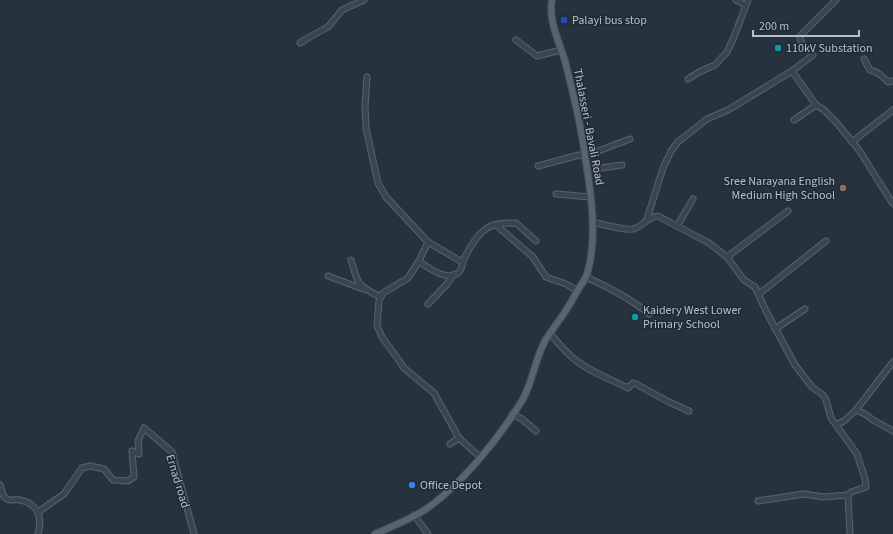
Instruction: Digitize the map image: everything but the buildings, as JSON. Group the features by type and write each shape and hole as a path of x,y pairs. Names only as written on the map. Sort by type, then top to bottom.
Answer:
{"main road":[{"name":"Thalasseri - Bavali Road","path":"375,534 422,511 444,495 480,457 499,434 530,384 541,349 586,277 590,257 592,222 587,170 576,105 550,8 552,0"}],"street":[{"path":"300,43 328,27 342,10 364,0"},
{"path":"688,79 699,72 716,65 727,52 747,2 736,0"},
{"path":"647,220 663,168 671,151 678,142 707,119 728,110 792,71 813,55 802,43 800,38 801,35 836,0"},
{"path":"516,40 537,56 561,50"},
{"path":"864,59 870,70 882,75 888,82 893,81"},
{"path":"792,71 816,105 824,110 836,122 852,142 892,200"},
{"path":"367,78 365,106 366,128 378,182 386,197 428,242 462,262"},
{"path":"794,120 816,105"},
{"path":"852,142 893,110"},
{"path":"538,166 579,155 585,156 630,139"},
{"path":"587,170 622,165"},
{"path":"556,194 590,197"},
{"path":"677,226 693,199"},
{"path":"726,257 788,211"},
{"path":"592,222 629,230 636,229 652,216 658,216 709,243 726,257 744,280 756,287 766,311 795,365 812,388 826,400 831,418 857,454 866,487 848,494 823,497 804,494 758,501"},
{"path":"419,261 432,270 450,275 458,274 461,270 462,262 477,238 488,228 496,225 516,223 536,241"},
{"path":"496,225 533,257 546,277 566,284 578,291"},
{"path":"759,294 826,241"},
{"path":"428,242 419,261 408,278 383,293 378,305 377,326 382,337 404,368 434,393 459,438 480,457"},
{"path":"351,260 357,279 364,289"},
{"path":"428,304 447,284 453,275"},
{"path":"328,276 381,297"},
{"path":"586,277 605,285 636,303 649,314"},
{"path":"776,329 805,310"},
{"path":"550,333 574,359 585,366 628,388 633,383 636,384 688,411"},
{"path":"836,425 844,421 856,410 893,362"},
{"path":"856,410 893,431"},
{"path":"512,414 522,419 536,430"},
{"name":"Ernad road","path":"38,512 64,494 82,468 90,466 104,469 113,480 128,481 134,476 132,450 139,454 138,441 144,428 172,452 194,534"},
{"path":"450,444 459,438"},
{"path":"0,485 4,497 7,499 27,502 38,512 40,518 38,534"},
{"path":"848,494 850,534"},
{"path":"414,515 428,534"}],"place":[{"name":"Palayi bus stop","path":"564,20"},
{"name":"110kV Substation","path":"778,48"},
{"name":"Sree Narayana English Medium High School","path":"843,188"},
{"name":"Kaidery West Lower Primary School","path":"635,317"},
{"name":"Office Depot","path":"412,485"}]}
